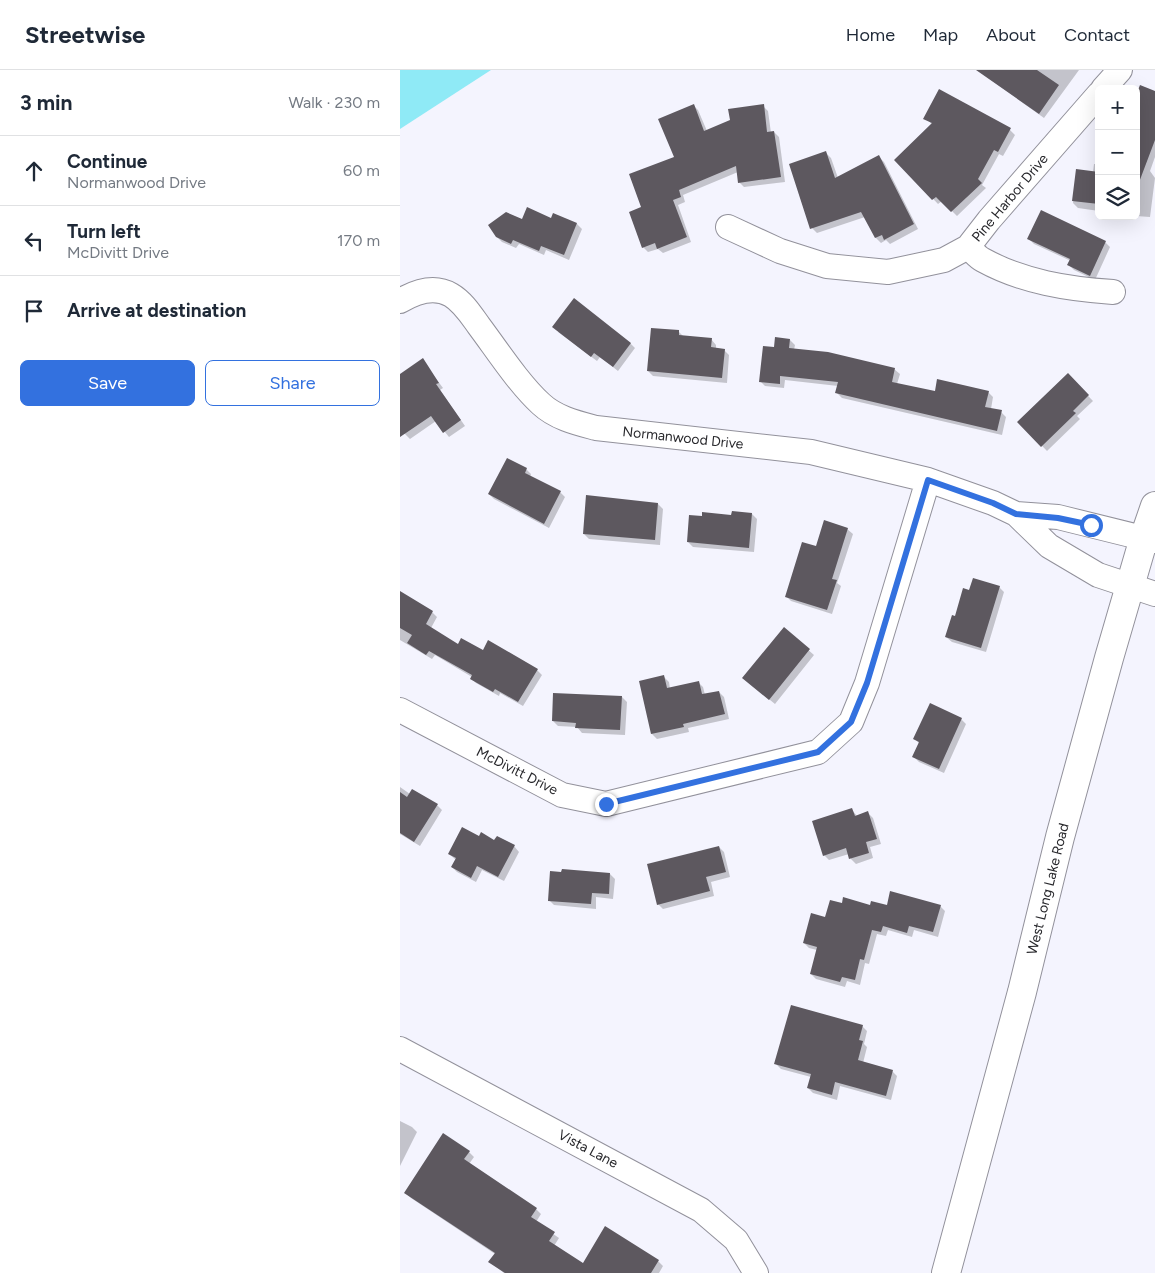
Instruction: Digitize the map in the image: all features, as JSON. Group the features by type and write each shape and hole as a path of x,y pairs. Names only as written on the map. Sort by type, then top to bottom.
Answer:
{"main road":[{"name":"West Long Lake Road","path":"946,1273 1022,992 1060,837 1108,658 1143,590 1155,506"}],"street":[{"path":"1107,85 1120,70"},
{"name":"Pine Harbor Drive","path":"728,227 780,252 827,266 888,272 944,260 968,246 1095,99"},
{"path":"968,246 981,259 1027,278 1072,289 1113,292"},
{"name":"Normanwood Drive","path":"403,294 428,290 450,294 463,305 506,363 541,405 568,421 596,428 811,452 928,480 993,503 1016,514 1049,546 1098,575 1143,590"},
{"name":"McDivitt Drive","path":"400,710 562,795 606,804 818,752 851,722 867,683 928,480"},
{"name":"Normanwood Drive","path":"1016,514 1058,518 1149,539"},
{"name":"Vista Lane","path":"400,1048 701,1210 736,1240 756,1273"}],"water":[{"path":"400,70 491,70 400,129"}],"building":[{"path":"976,70 1037,70 1059,85 1039,114"},
{"path":"1140,85 1155,91 1155,140 1140,180"},
{"path":"939,89 1011,128 998,152 994,150 978,179 982,183 951,212 936,197 932,200 894,160 932,123 923,119"},
{"path":"694,104 704,131 730,120 728,109 764,104 767,132 774,131 781,177 738,183 736,166 679,190 681,197 673,200 687,237 657,249 655,243 642,248 629,212 641,207 629,174 674,157 658,119"},
{"path":"826,151 835,178 879,155 914,224 884,240 882,235 875,238 861,212 810,229 789,164"},
{"path":"1076,169 1095,171 1095,204 1072,201"},
{"path":"527,207 551,218 553,213 577,223 564,255 541,246 539,251 513,240 511,244 496,237 488,225 506,212 522,219"},
{"path":"1041,210 1106,241 1090,276 1067,265 1070,259 1027,239"},
{"path":"574,298 631,343 613,367 594,353 591,357 552,327"},
{"path":"651,328 679,330 679,335 712,338 711,347 725,349 722,378 647,371"},
{"path":"775,337 790,339 789,348 828,352 895,368 892,382 935,391 937,379 989,391 985,407 1002,410 997,431 835,393 838,382 780,376 780,384 759,382 763,346 774,347"},
{"path":"423,358 439,383 436,384 461,420 443,433 431,416 400,437 400,374"},
{"path":"1068,373 1089,395 1073,411 1076,413 1041,447 1017,422"},
{"path":"507,458 527,468 525,473 561,491 544,524 488,494"},
{"path":"586,495 658,503 655,540 583,534"},
{"path":"732,511 752,513 749,548 687,542 689,515 702,516 702,512 731,515"},
{"path":"824,520 848,528 832,579 837,580 827,610 785,597 802,542 816,546"},
{"path":"973,578 1000,586 981,648 945,637 952,615 955,616 963,588 969,590"},
{"path":"400,591 433,611 426,624 458,644 461,638 483,650 488,640 538,669 518,702 495,689 493,692 470,679 472,675 429,651 426,655 407,643 412,635 400,628"},
{"path":"784,627 810,649 769,700 742,678"},
{"path":"664,675 667,688 699,681 702,694 719,691 725,714 683,724 684,727 651,734 639,681"},
{"path":"553,693 622,696 620,730 575,728 576,723 552,721"},
{"path":"930,703 962,718 939,769 912,757 919,742 913,739"},
{"path":"412,789 438,804 414,842 400,833 400,792 407,797"},
{"path":"852,808 855,816 868,811 877,839 866,842 869,853 849,859 846,848 823,856 812,821"},
{"path":"462,827 479,836 481,832 494,840 497,836 515,845 498,877 477,866 471,878 451,867 456,858 448,854"},
{"path":"719,846 726,872 706,877 710,891 657,905 647,864"},
{"path":"562,869 610,873 609,894 592,893 591,904 548,901 550,871 561,872"},
{"path":"890,891 941,905 933,932 909,926 907,933 883,926 881,932 872,930 864,960 860,959 855,980 842,977 840,982 810,974 817,947 803,943 811,913 825,917 830,900 842,903 843,897 870,905 871,901 887,905"},
{"path":"791,1005 863,1025 859,1040 863,1041 858,1060 893,1070 886,1096 835,1082 832,1095 807,1088 811,1074 774,1064"},
{"path":"443,1133 470,1151 464,1159 537,1208 531,1217 555,1232 549,1241 583,1263 605,1226 659,1260 651,1273 505,1273 488,1262 495,1253 404,1193"}],"route":[{"path":"606,804 818,752 851,722 867,683 928,480 993,503 1016,514 1058,518 1091,525"}]}
